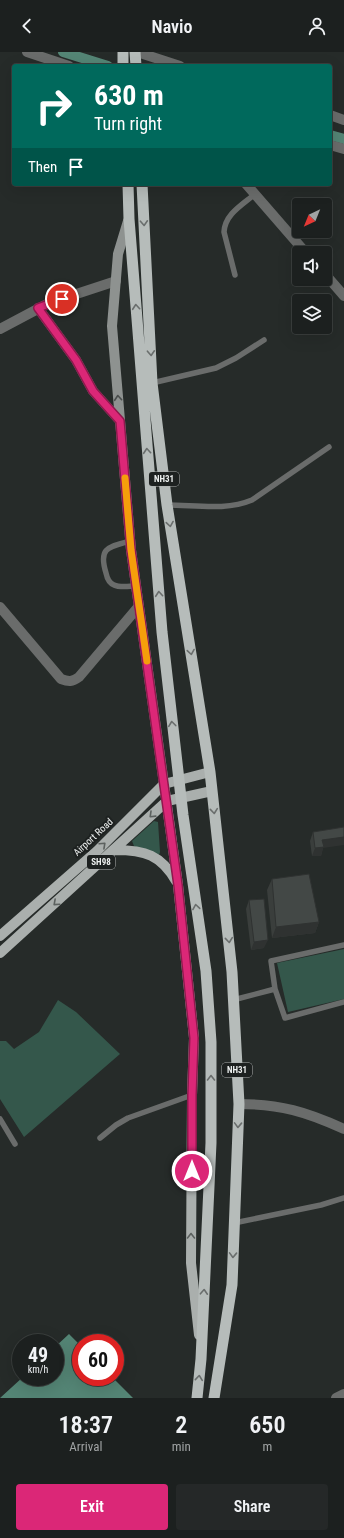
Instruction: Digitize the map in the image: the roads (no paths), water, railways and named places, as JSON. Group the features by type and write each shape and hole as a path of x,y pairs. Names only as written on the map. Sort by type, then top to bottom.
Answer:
{"highway":[{"path":"123,53 124,64"},
{"name":"NH31","path":"128,186 129,219 162,632 176,762 206,971 211,1042 211,1143 201,1359 197,1398"},
{"name":"NH31","path":"142,186 152,383 167,505 210,772 234,1000 239,1104 232,1285 214,1398"}],"main road":[{"path":"129,219 118,254 112,326 130,541 178,885 194,1038 192,1095 191,1263 201,1359"},
{"path":"164,784 210,772"},
{"name":"Airport Road","path":"0,936 97,851 164,784"},
{"path":"167,801 212,791"},
{"name":"SH98","path":"0,953 115,850 167,801"},
{"path":"115,850 129,850 145,853 155,857 170,871 178,885"}],"street":[{"path":"27,52 63,64"},
{"path":"136,58 169,64"},
{"path":"332,116 344,120"},
{"path":"332,146 344,149"},
{"path":"248,186 300,246"},
{"path":"0,329 49,303 116,281"},
{"path":"332,282 344,296"},
{"path":"38,308 76,360 93,391 120,421"},
{"path":"0,607 61,678 68,682 74,681 79,677 139,606"},
{"path":"239,1104 264,1104 284,1107 304,1113 344,1129"},
{"path":"336,1398 344,1394"}],"lane":[{"path":"235,275 224,232 225,225 231,214 255,194"},
{"path":"152,383 216,368 236,358 264,340"},
{"path":"167,505 227,506 243,504 252,500 329,447"},
{"path":"130,541 106,550 103,554 103,561 107,577 112,584 116,586 136,586"},
{"path":"344,945 271,961 276,989 285,1018 344,1002"},
{"path":"234,1000 276,989"},
{"path":"100,1138 116,1125 128,1118 192,1095"},
{"path":"0,1119 15,1144"},
{"path":"234,1223 321,1205 344,1198"}],"waterway":[{"path":"63,52 102,64"},
{"path":"332,136 344,139"}]}
